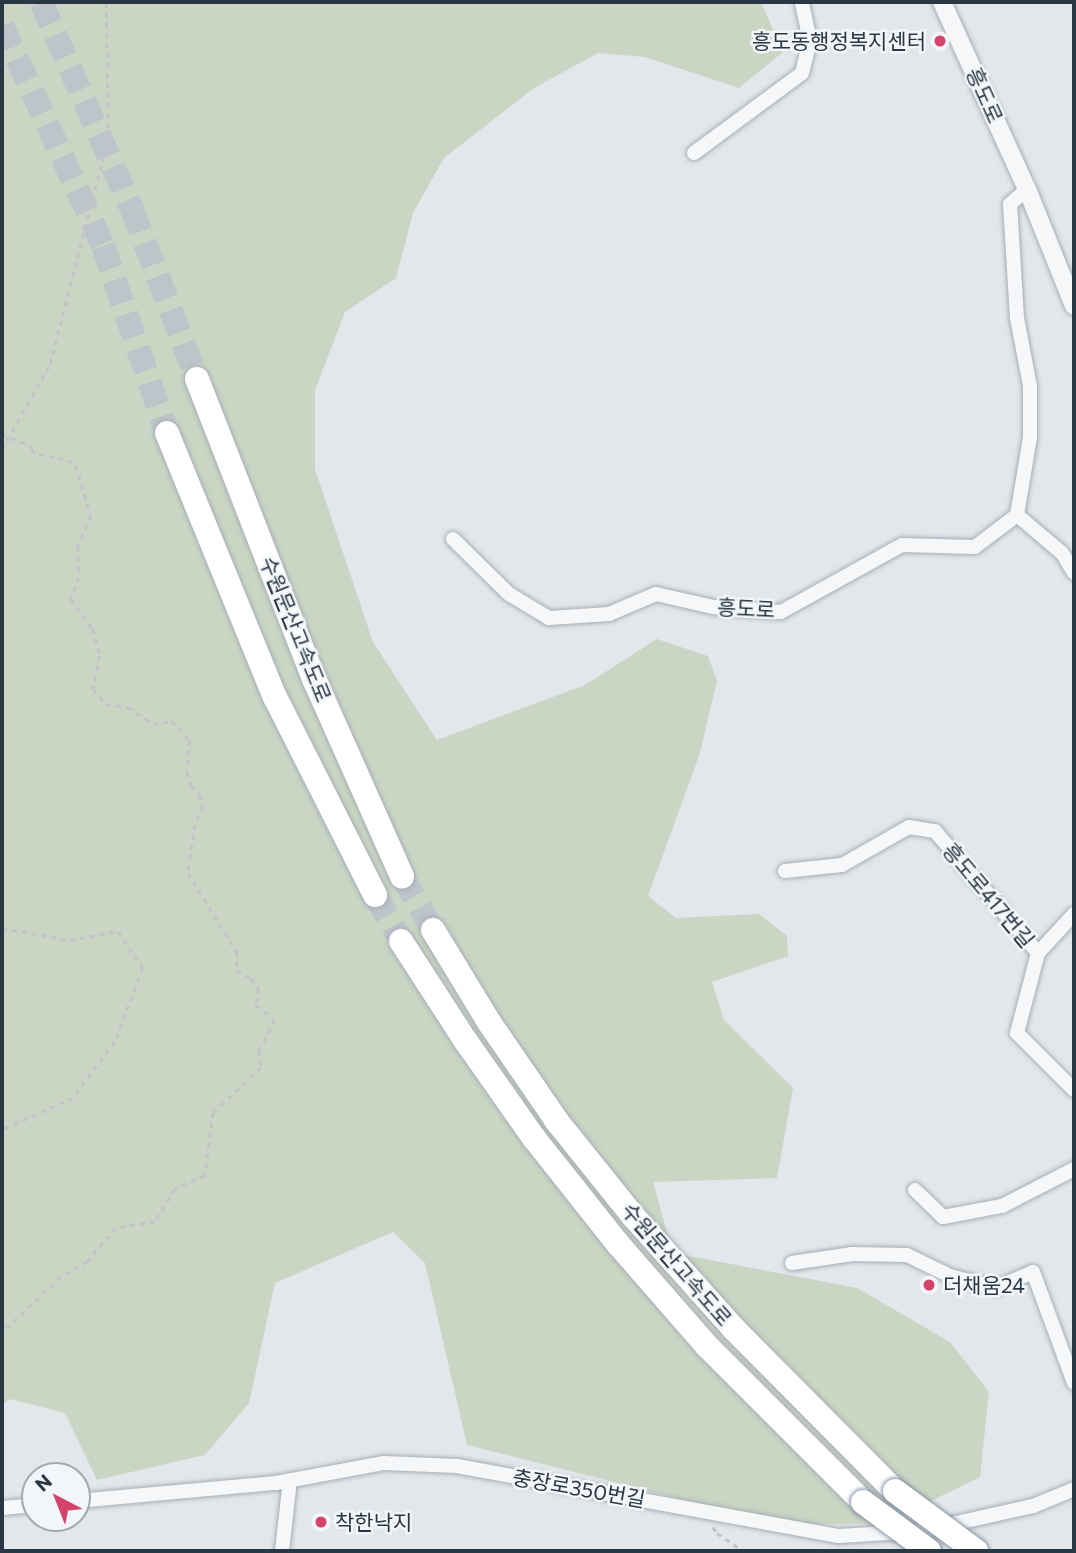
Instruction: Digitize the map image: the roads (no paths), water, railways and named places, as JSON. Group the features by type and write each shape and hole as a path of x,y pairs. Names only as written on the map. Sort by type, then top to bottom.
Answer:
{"highway":[{"name":"수원문산고속도로","path":"197,379 315,681 402,876"},
{"name":"수원문산고속도로","path":"167,433 275,696 374,895"},
{"name":"수원문산고속도로","path":"433,930 489,1022 556,1121 633,1216 733,1328 895,1491 976,1551"},
{"name":"수원문산고속도로","path":"401,941 464,1040 534,1138 618,1244 707,1346 863,1502 929,1551"}],"street":[{"path":"694,153 802,73 810,41 802,2"},
{"name":"흥도로","path":"947,3 1074,306"},
{"path":"1027,189 1010,204 1017,318 1030,386 1030,437 1017,515 1068,552 1074,573"},
{"name":"흥도로","path":"453,539 509,594 549,618 608,614 656,594 713,607 781,612 902,545 975,547 1017,515"},
{"name":"흥도로417번길","path":"785,871 842,865 909,827 935,831 1038,953"},
{"name":"흥도로417번길","path":"1074,914 1038,953 1017,1033 1074,1090"},
{"path":"915,1190 943,1217 1002,1206 1074,1169"},
{"path":"792,1263 852,1254 907,1255 950,1276 996,1288 1033,1272 1074,1382"},
{"name":"충장로350번길","path":"91,1500 290,1480 384,1463 457,1466 839,1536 921,1531 1033,1506 1074,1489"},
{"path":"282,1551 290,1480"},
{"path":"2,1508 21,1506"}],"tunnel":[{"path":"41,2 132,209 197,379"},
{"path":"2,26 103,246 167,433"},
{"path":"402,876 433,930"},
{"path":"375,895 401,941"}],"place":[{"name":"흥도동행정복지센터","path":"940,41"},
{"name":"더채움24","path":"929,1285"},
{"name":"착한낙지","path":"321,1522"}]}
